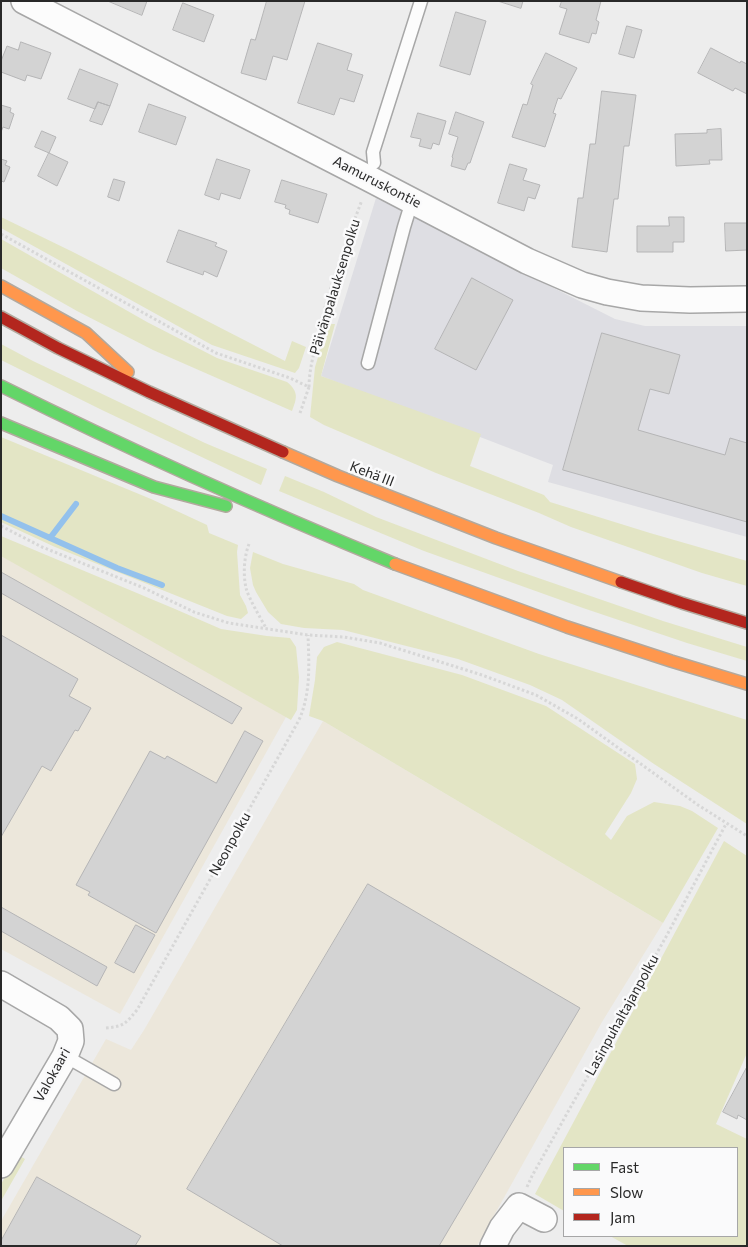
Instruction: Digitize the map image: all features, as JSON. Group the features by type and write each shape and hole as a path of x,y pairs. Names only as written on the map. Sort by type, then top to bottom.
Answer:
{"highway":[{"path":"1,286 86,333 150,392"},
{"name":"Kehä III","path":"1,317 58,348 150,392 338,476 496,538 682,603 747,623"},
{"path":"1,386 160,463 310,529 404,567 567,627 747,684"},
{"path":"1,423 154,487 310,529"}],"street":[{"name":"Aamuruskontie","path":"24,1 527,261 582,285 641,298 690,300 747,299"},
{"name":"Valokaari","path":"1,984 59,1018 70,1029 71,1041 1,1165"},
{"path":"493,1246 502,1228 519,1206 544,1218"}],"lane":[{"path":"374,164 373,152 421,1"},
{"path":"368,363 412,201"},
{"path":"64,1056 114,1084"}],"path":[{"name":"Päivänpalauksenpolku","path":"300,413 308,387 309,373 322,317 345,244 363,197"},
{"path":"1,234 216,353 290,378 308,387"},
{"path":"1,526 42,547 144,588 194,612 229,623 308,635 344,637 380,643 482,675 536,695 578,719 726,824 747,836"},
{"path":"249,544 245,561 246,588 266,628"},
{"name":"Neonpolku","path":"106,1028 120,1027 137,1010 299,720 304,708 309,680 308,635"},
{"name":"Lasinpuhaltajanpolku","path":"519,1206 532,1176 667,935 726,824"}],"shaded area":[{"path":"376,198 615,319 645,326 747,326 747,537 548,482 553,465 321,376"},
{"path":"1,547 293,711 286,717 120,1014 1,949"},
{"path":"323,721 663,923 602,1022 477,1246 1,1246 1,1221 106,1039 131,1050"}],"green space":[{"path":"1,217 285,361 292,341 306,347 299,368 295,373 212,345 1,228"},
{"path":"1,239 147,322 217,358 287,382 294,389 296,395 292,411 153,350 77,311 1,268"},
{"path":"335,324 321,376 481,434 470,466 544,495 550,502 747,561 747,586 702,573 571,527 436,473 324,425 310,417 315,367 328,325"},
{"path":"1,344 205,443 267,469 261,485 1,360"},
{"path":"1,437 151,499 207,525 209,533 238,545 240,595 248,613 241,619 227,616 55,547 1,522"},
{"path":"285,476 376,517 518,571 663,621 747,647 747,661 583,608 424,551 279,491"},
{"path":"1,536 221,629 290,638 296,647 299,677 297,710 291,720 1,556"},
{"path":"253,552 283,564 354,584 363,590 539,654 747,720 747,824 654,764 562,700 530,685 458,659 343,630 304,628 281,624 268,612 253,585 250,568"},
{"path":"337,642 462,675 546,706 635,764 637,779 631,793 605,834 611,840 627,816 654,802 680,806 692,811 718,828 663,923 323,721 309,716 317,657 324,647"},
{"path":"724,841 747,856 747,1053 716,1124 747,1139 747,1246 628,1246 612,1237 738,1237 738,1147 563,1147 563,1210 535,1194"},
{"path":"18,1155 25,1159 1,1201 1,1184"}],"building":[{"path":"108,1 147,1 142,15"},
{"path":"267,1 305,1 287,60 273,56 266,80 241,73 251,39 255,40"},
{"path":"498,1 523,1 521,8"},
{"path":"562,1 601,1 596,20 599,22 596,34 592,33 589,43 559,34 567,9 560,7"},
{"path":"183,3 214,15 204,42 173,30"},
{"path":"456,12 486,21 470,75 440,66"},
{"path":"627,26 642,30 634,58 619,54"},
{"path":"21,42 51,53 41,79 27,75 25,81 1,72 1,61 7,46 18,50"},
{"path":"318,43 352,54 347,70 363,75 354,102 340,98 334,115 298,103"},
{"path":"711,48 740,63 741,61 747,64 747,94 735,88 733,91 698,73"},
{"path":"546,53 577,68 561,99 558,98 553,113 556,114 545,147 512,137 523,104 527,105 533,85 531,84"},
{"path":"80,69 118,84 110,106 98,102 95,109 68,99"},
{"path":"602,91 636,95 629,146 624,146 618,199 614,199 607,252 572,247 578,198 583,198 590,144 595,144"},
{"path":"98,102 110,106 102,125 90,121"},
{"path":"149,104 186,117 176,145 139,132"},
{"path":"1,105 11,108 10,112 14,114 9,129 3,127 1,132"},
{"path":"456,112 484,122 470,163 468,163 465,170 451,166 458,137 449,134"},
{"path":"418,113 446,121 439,145 433,143 431,149 419,146 421,139 411,137"},
{"path":"721,129 722,160 709,160 710,164 676,166 675,134 707,133 707,130"},
{"path":"42,131 56,137 49,153 35,147"},
{"path":"49,153 68,162 57,186 38,176"},
{"path":"1,159 7,161 5,165 10,167 4,182 1,181"},
{"path":"217,159 250,170 240,199 221,193 219,200 205,195"},
{"path":"510,164 527,169 523,180 540,185 535,199 528,197 524,211 498,203"},
{"path":"114,179 125,182 119,201 108,197"},
{"path":"282,180 327,194 318,223 289,214 290,210 285,208 286,205 275,202"},
{"path":"669,217 684,217 684,242 673,242 673,252 637,252 637,226 669,226"},
{"path":"725,223 747,223 747,250 726,251"},
{"path":"179,230 217,243 215,246 227,251 217,277 204,271 203,275 167,262"},
{"path":"472,278 513,300 476,370 435,349"},
{"path":"602,333 680,355 669,394 650,389 638,430 725,455 730,438 747,443 747,522 563,470"},
{"path":"1,572 242,708 232,724 1,593"},
{"path":"1,635 78,679 69,696 91,708 78,731 75,730 51,771 42,766 1,837"},
{"path":"245,731 263,741 156,933 88,895 90,892 76,885 150,751 165,759 167,756 216,783"},
{"path":"368,884 580,1008 439,1246 283,1246 187,1189"},
{"path":"1,907 107,967 97,986 1,931"},
{"path":"136,925 155,935 134,973 115,963"},
{"path":"747,1067 747,1120 738,1115 737,1119 723,1112"},
{"path":"37,1177 141,1236 135,1246 1,1246 1,1241"}],"waterway":[{"path":"50,538 76,504"},
{"path":"1,516 117,568 162,585"}],"traffic: fast":[{"path":"1,386 196,478 395,564"},
{"path":"1,423 154,487 226,506"}],"traffic: slow":[{"path":"1,286 86,333 128,372"},
{"path":"283,452 338,476 496,538 621,582"},
{"path":"395,564 567,627 747,684"}],"traffic: jam":[{"path":"1,317 58,348 149,392 283,452"},
{"path":"621,582 747,623"}]}
